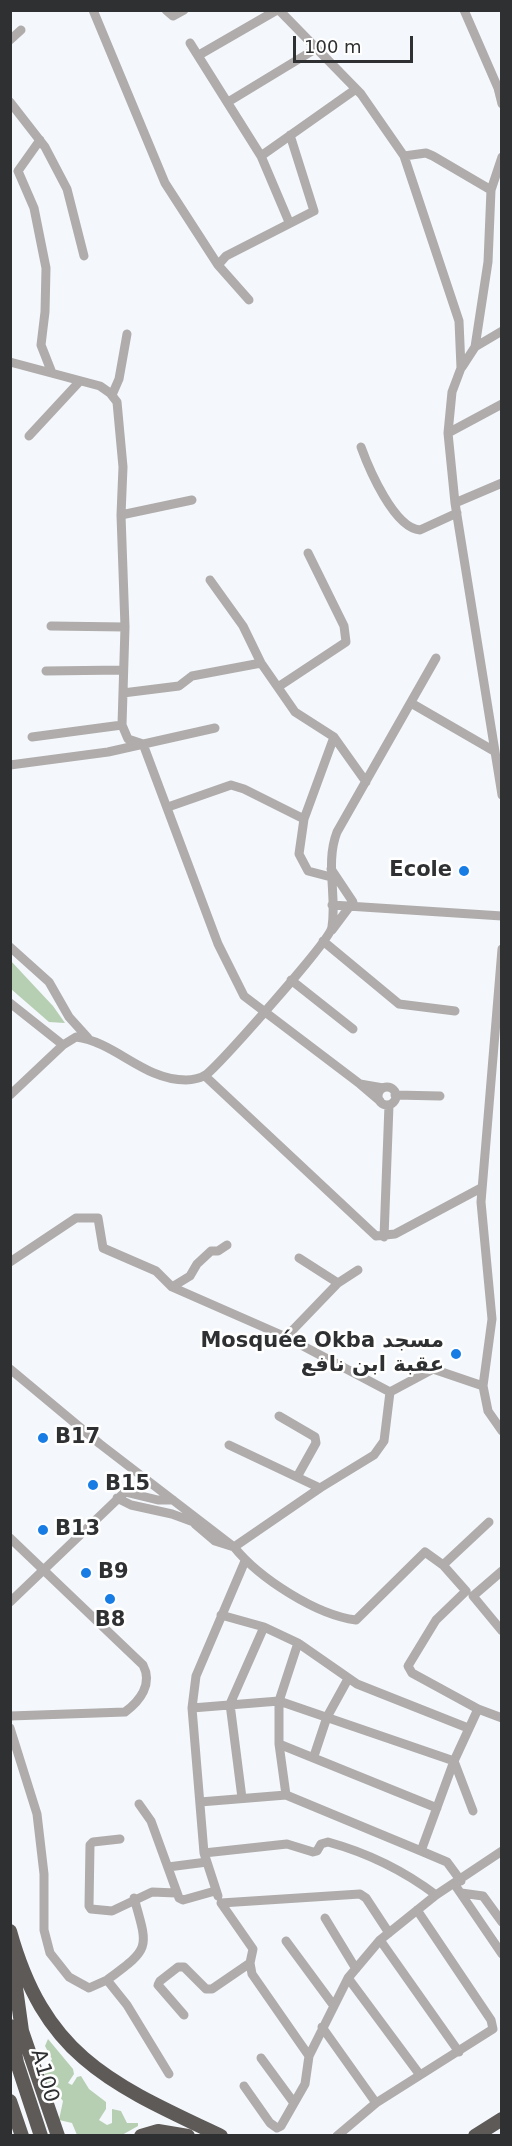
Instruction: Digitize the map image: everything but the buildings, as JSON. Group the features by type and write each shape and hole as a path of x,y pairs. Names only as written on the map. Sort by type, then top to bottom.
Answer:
{"highway":[{"path":"10,1930 34,1994 49,2022 65,2042 87,2063 104,2075 163,2108 221,2136"},
{"path":"10,1950 22,2031 58,2136"},
{"name":"A100","path":"10,2026 17,2063 41,2136"},
{"name":"A100","path":"10,2101 22,2136"},
{"path":"476,2134 501,2119"},
{"path":"141,2136 158,2131 188,2136"}],"street":[{"path":"93,10 165,183 218,265 249,300"},
{"path":"166,10 173,16 184,10"},
{"path":"199,55 278,10 356,89 404,156 459,321 461,368"},
{"path":"464,10 498,88 501,104"},
{"path":"10,40 21,30"},
{"path":"190,43 261,156 289,222"},
{"path":"228,102 317,48"},
{"path":"261,156 356,89"},
{"path":"10,102 40,140 67,189 84,256"},
{"path":"218,265 226,256 289,222 315,211 290,135"},
{"path":"40,140 14,173 34,208 46,268 45,312 41,345 52,373"},
{"path":"404,156 426,153 491,190"},
{"path":"501,157 491,190 489,262 475,347 461,368 452,392 448,433 455,503 501,795"},
{"path":"475,347 501,331"},
{"path":"112,395 119,379 127,334"},
{"path":"10,362 100,386 117,402 123,466 121,515 125,627 122,725 128,739 143,744 218,944 244,996 384,1103 393,1102 396,1095"},
{"path":"29,436 81,381"},
{"path":"448,433 501,404"},
{"path":"361,447 392,508 405,525 420,530 457,513"},
{"path":"455,503 501,483"},
{"path":"121,515 192,500"},
{"path":"278,687 346,642 344,626 308,553"},
{"path":"210,580 243,626 261,663 295,712 334,737 366,782"},
{"path":"51,626 125,627"},
{"path":"332,930 332,846 337,832 436,658"},
{"path":"123,693 179,686 192,676 261,663"},
{"path":"46,671 123,670"},
{"path":"411,703 494,751"},
{"path":"32,737 122,725"},
{"path":"10,765 143,744 215,728"},
{"path":"10,947 49,982 69,1017 88,1038 140,1068 168,1079 188,1080 205,1076 265,1012 352,906 351,896 331,873 308,871 300,854 304,819 334,737"},
{"path":"168,807 231,786 244,789 304,819"},
{"path":"332,905 501,916"},
{"path":"323,941 399,1004 455,1011"},
{"path":"501,949 481,1188 484,1250 492,1319 483,1386 488,1411 501,1431"},
{"path":"291,980 353,1029"},
{"path":"10,1003 63,1045"},
{"path":"10,1095 63,1045 76,1036 88,1038"},
{"path":"205,1076 376,1236 384,1237 395,1234 481,1188"},
{"path":"360,1084 391,1088 396,1095"},
{"path":"383,1088 378,1094 384,1103 384,1237"},
{"path":"396,1095 440,1096"},
{"path":"10,1262 76,1218 98,1218 104,1248 156,1271 172,1287 286,1337 390,1392"},
{"path":"172,1287 190,1276 197,1264 211,1251 227,1245"},
{"path":"298,1258 338,1283"},
{"path":"286,1337 338,1283 358,1269"},
{"path":"10,1369 174,1500 200,1524 234,1547 245,1561 314,1607 356,1620 425,1551 442,1565 501,1631"},
{"path":"390,1392 433,1369 483,1386"},
{"path":"234,1547 320,1488 374,1455 384,1440 390,1392"},
{"path":"279,1416 315,1437 316,1440 297,1477"},
{"path":"229,1445 320,1488"},
{"path":"10,1602 124,1492 158,1500 174,1500"},
{"path":"117,1498 131,1505 172,1514 200,1524"},
{"path":"442,1565 489,1522"},
{"path":"10,1538 143,1665 146,1674 146,1686 137,1703 125,1712 10,1716"},
{"path":"245,1561 196,1676 192,1708 206,1858 215,1891 221,1903 253,1949 250,1963 252,1974 309,2056"},
{"path":"501,1571 436,1620 408,1666 412,1673 478,1709 501,1718"},
{"path":"221,1615 264,1627 298,1643 348,1679 468,1728"},
{"path":"242,1798 230,1704 264,1627"},
{"path":"286,1796 279,1744 279,1701 298,1643"},
{"path":"314,1756 327,1717 348,1679"},
{"path":"192,1708 279,1701 454,1761"},
{"path":"421,1851 454,1761 478,1709"},
{"path":"10,1728 37,1814 44,1874 44,1930 50,1953 69,1977 89,1988 107,1980 141,1954 145,1946 134,1898"},
{"path":"279,1744 314,1756 437,1808"},
{"path":"454,1761 473,1811"},
{"path":"200,1802 286,1796 447,1862 461,1893 501,1954"},
{"path":"139,1804 151,1821 176,1893 183,1900 215,1891"},
{"path":"120,1839 93,1842 90,1845 89,1906 98,1911 112,1911 134,1898 152,1892 176,1893"},
{"path":"168,1867 287,1844 313,1852 317,1851 321,1844 328,1842 382,1861 412,1877 436,1895"},
{"path":"244,2086 270,2123 278,2128 305,2084 309,2056 348,1978 380,1940 436,1895 458,1883 498,1853 501,1864"},
{"path":"461,1893 483,1896 501,1922"},
{"path":"221,1903 360,1894 366,1898 389,1933"},
{"path":"337,2136 376,2103 493,2029 493,2025 417,1910"},
{"path":"325,1918 356,1969"},
{"path":"380,1940 459,2052"},
{"path":"286,1941 334,2007"},
{"path":"184,2015 158,1984 160,1981 178,1967 184,1967 206,1989 212,1989 250,1963"},
{"path":"348,1978 420,2074"},
{"path":"107,1980 127,2005 169,2074"},
{"path":"322,2027 376,2103"},
{"path":"261,2058 294,2103"}],"green space":[{"path":"10,960 53,1006 65,1023 49,1022 11,989"},
{"path":"48,2039 73,2069 74,2074 68,2083 72,2085 77,2077 81,2076 89,2089 106,2102 106,2109 99,2120 107,2125 112,2123 112,2109 121,2111 127,2123 138,2123 138,2126 122,2135 77,2135 72,2123 59,2120 63,2101 45,2077 52,2059 45,2046"}],"place":[{"name":"Ecole","path":"464,871"},
{"name":"Mosquée Okba مسجد عقبة ابن نافع","path":"456,1354"},
{"name":"B17","path":"43,1438"},
{"name":"B15","path":"93,1485"},
{"name":"B13","path":"43,1530"},
{"name":"B9","path":"86,1573"},
{"name":"B8","path":"110,1599"}]}
